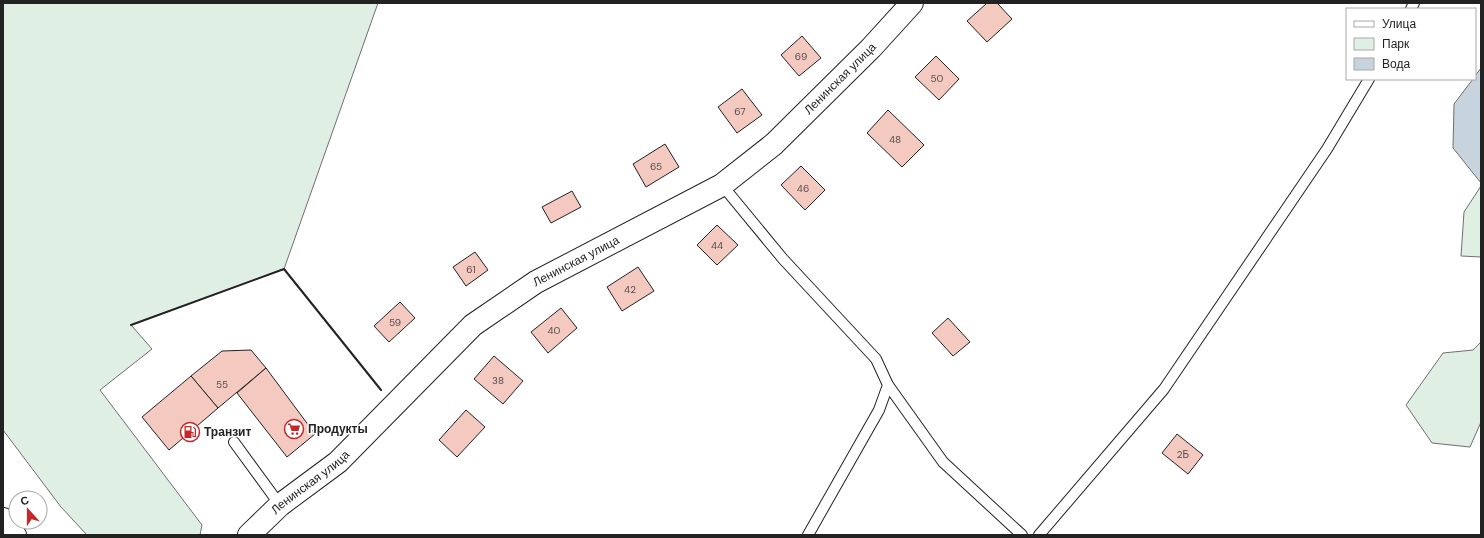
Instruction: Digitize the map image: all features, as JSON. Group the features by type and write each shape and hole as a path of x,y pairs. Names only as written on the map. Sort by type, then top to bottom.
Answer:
{"main road":[{"name":"Ленинская улица","path":"249,535 280,505 338,462 473,325 536,282 599,248 662,218 722,185 774,144 871,48 912,3"},
{"path":"3,519 15,535"}],"lane":[{"path":"1039,535 1164,389 1327,149 1368,80"},
{"path":"722,185 783,259 876,359 888,385 943,462 1022,535"},
{"path":"808,535 879,410 888,385"},
{"path":"234,442 280,505"}],"green space":[{"path":"3,3 378,3 284,269 131,325 152,349 100,390 202,525 200,535 87,535 61,507 3,430"},
{"path":"1481,186 1481,257 1461,256 1464,212"},
{"path":"1481,342 1481,422 1470,447 1432,443 1406,405 1443,353 1473,350"}],"water":[{"path":"1481,68 1481,183 1453,148 1454,104 1472,80 1476,80 1476,75"}],"building":[{"path":"987,3 997,3 1012,19 987,42 967,21"},
{"path":"802,36 821,58 799,76 781,55"},
{"path":"936,56 959,79 939,100 915,77"},
{"path":"742,89 762,115 737,133 718,107"},
{"path":"888,110 924,145 902,167 867,133"},
{"path":"665,144 679,167 646,187 633,164"},
{"path":"801,166 825,190 805,210 781,185"},
{"path":"572,191 581,207 551,223 542,207"},
{"path":"717,225 738,245 717,265 697,245"},
{"path":"475,252 488,270 466,286 453,267"},
{"path":"638,267 654,291 622,311 607,287"},
{"path":"400,302 415,318 389,342 374,326"},
{"path":"561,308 577,328 548,353 531,332"},
{"path":"948,318 970,342 953,356 932,333"},
{"path":"251,350 266,368 218,408 191,376 222,351"},
{"path":"494,356 523,381 503,404 474,379"},
{"path":"266,368 315,434 287,457 237,393"},
{"path":"191,376 218,408 169,450 142,417"},
{"path":"466,410 485,427 457,457 439,440"},
{"path":"1177,434 1203,455 1188,474 1162,453"}],"wall":[{"path":"131,325 284,269 381,390"}],"place":[{"name":"Продукты","path":"294,429"},
{"name":"Транзит","path":"190,432"}]}
